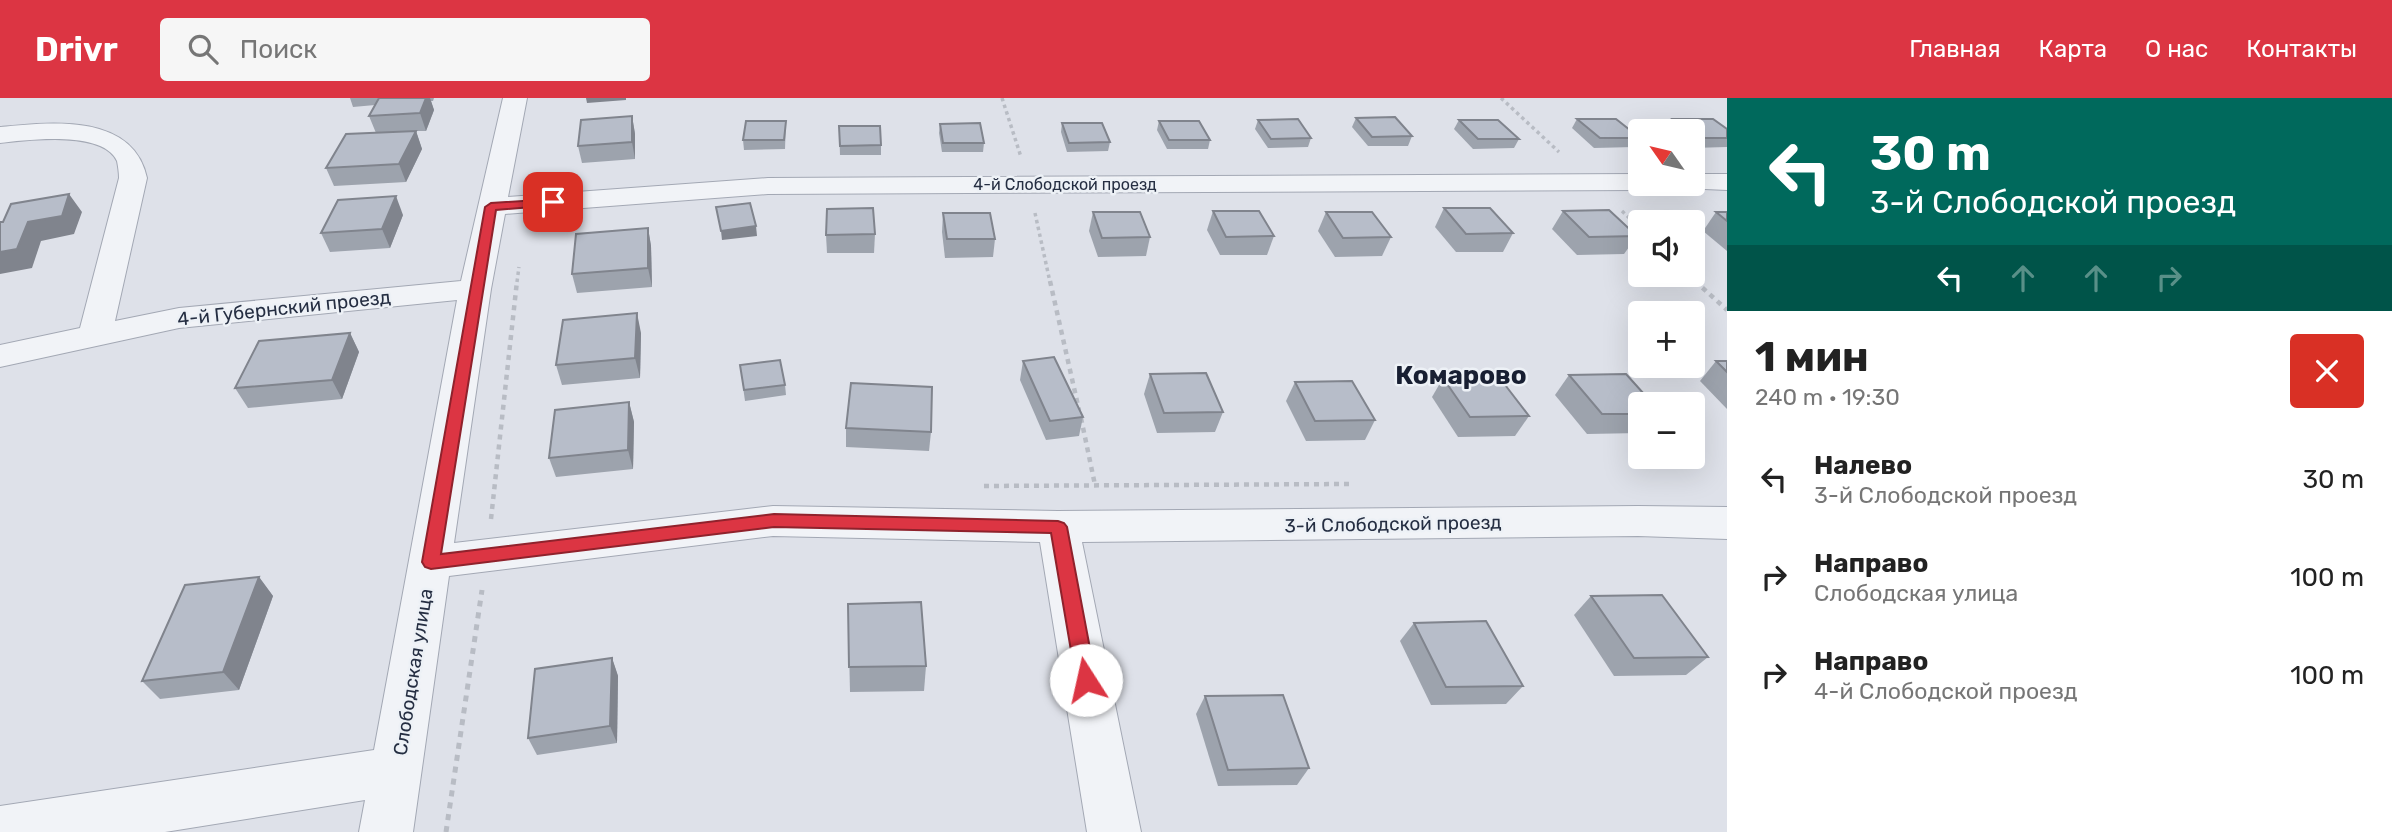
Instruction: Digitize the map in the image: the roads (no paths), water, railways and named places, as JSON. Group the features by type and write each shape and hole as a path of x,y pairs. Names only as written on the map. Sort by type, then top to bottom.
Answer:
{"street":[{"name":"Слободская улица","path":"386,832 475,289 508,206 515,98"},
{"path":"0,135 49,132 98,137 127,153 133,165 133,178 95,336"},
{"name":"4-й Слободской проезд","path":"508,206 768,186 1628,182"},
{"path":"1705,182 1727,182"},
{"name":"4-й Губернский проезд","path":"0,356 178,318 475,289"},
{"name":"3-й Слободской проезд","path":"431,562 774,521 1058,527 1638,521 1727,523"},
{"path":"1058,527 1114,832"},
{"path":"0,832 397,771"}],"district":[{"name":"Комарово","path":"1461,375"}]}
